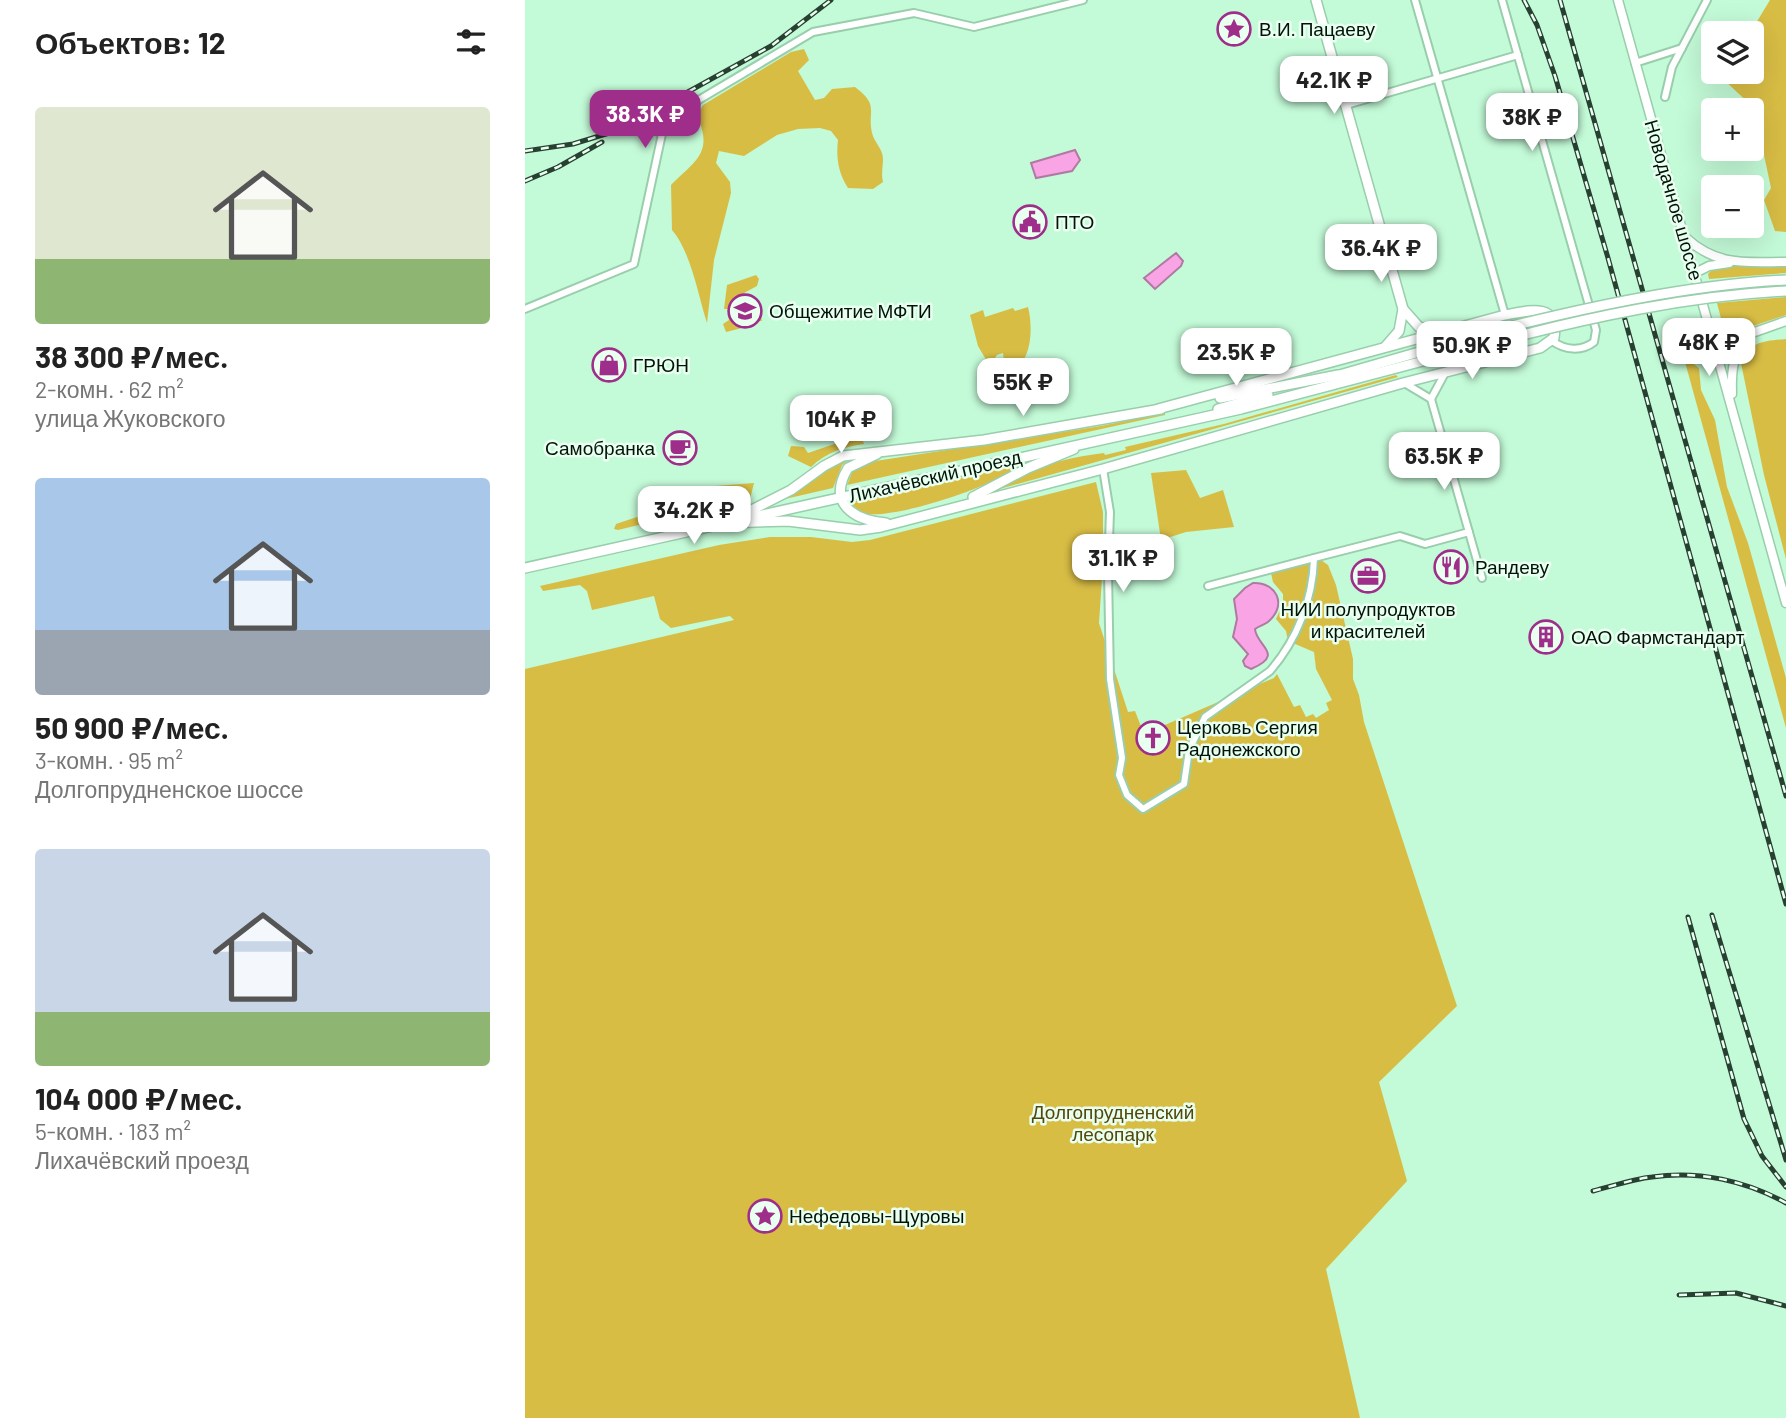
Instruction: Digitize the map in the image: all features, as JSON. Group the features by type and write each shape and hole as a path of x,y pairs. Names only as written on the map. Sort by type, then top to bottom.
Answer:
{"main road":[{"path":"1316,0 1403,309 1399,331 1382,349"},
{"path":"1384,368 1492,331 1574,312 1727,284 1786,280"},
{"path":"1384,368 1566,325 1677,303 1728,295 1786,291"},
{"path":"1403,309 1425,330 1448,330"},
{"name":"Лихачёвский проезд","path":"1158,409 1505,315 1542,310 1552,320 1555,332 1552,341"},
{"path":"956,506 1540,348 1552,341"},
{"name":"Лихачёвский проезд","path":"727,523 791,490 833,460 857,453 984,440 1384,368"},
{"name":"Лихачёвский проезд","path":"525,568 1292,397 1384,368"},
{"name":"Лихачёвский проезд","path":"1143,429 1338,375"},
{"path":"956,506 1027,468 1096,440"},
{"path":"891,449 866,457 848,468 841,483 841,497 847,509 862,519 892,523"},
{"name":"Лихачёвский проезд","path":"727,523 788,521 860,530 956,506"}],"street":[{"path":"525,309 634,264 665,120 813,32 914,13 974,27 1083,0"},
{"path":"1415,0 1505,315"},
{"path":"1502,0 1597,334 1594,342 1581,348 1563,348 1552,341"},
{"name":"Новодачное шоссе","path":"1618,0 1786,603"},
{"path":"1665,97 1668,77 1707,0"},
{"path":"1635,63 1682,48"},
{"path":"1346,105 1518,55"},
{"path":"1685,237 1712,257 1739,262"},
{"path":"1695,273 1709,266 1739,262 1786,262"},
{"path":"1714,341 1752,333 1786,321"},
{"path":"1733,407 1733,363 1742,342 1752,333"},
{"path":"1431,399 1446,372"},
{"path":"1403,383 1431,399 1482,578"},
{"path":"1103,468 1110,512 1109,679 1122,758 1119,775 1127,795 1143,809 1184,784 1189,750 1205,717 1270,671 1289,646 1307,602 1313,578 1314,558"},
{"path":"1208,586 1400,536 1425,544 1469,532"}],"green space":[{"path":"1770,0 1786,0 1786,232 1775,231 1764,200 1771,188 1764,155 1764,98 1743,98 1728,84 1764,84 1764,21 1757,21"},
{"path":"804,49 809,60 798,71 815,100 824,98 832,89 855,87 870,104 872,133 883,155 883,182 873,189 848,188 839,165 838,140 831,131 820,128 798,129 777,135 744,156 719,151 716,163 730,182 731,193 714,260 707,323 689,262 672,230 671,185 694,162 703,148 702,129 697,116 703,105 791,52"},
{"path":"1786,265 1786,273 1709,279 1708,274 1721,266"},
{"path":"756,275 759,279 757,286 744,293 747,300 756,300 762,321 756,321 753,312 741,316 742,321 750,318 750,326 726,332 723,324 729,320 730,314 729,309 724,309 727,285"},
{"path":"1786,297 1786,315 1732,333 1724,330 1717,303"},
{"path":"1028,307 1029,348 1024,359 1004,362 1003,353 988,363 978,346 970,315 983,310 985,317 1013,308 1015,311"},
{"path":"1786,339 1786,559 1764,475 1741,363 1753,346"},
{"path":"1690,361 1699,368 1701,390 1715,420 1727,487 1748,543 1786,678 1786,728 1685,362"},
{"path":"1396,375 1398,377 996,490 1007,482 1047,465 1076,457 1126,450 1125,447 1224,424"},
{"path":"1165,413 847,485 853,470 869,462 1101,426"},
{"path":"861,435 864,444 836,451 811,467 788,456 791,446 804,447 808,453"},
{"path":"852,457 842,465 833,488 785,499 827,468"},
{"path":"1024,464 972,490 902,511 868,514 850,502"},
{"path":"1186,470 1200,498 1223,490 1234,527 1186,532 1161,540 1151,473"},
{"name":"Долгопрудненский лесопарк","path":"1096,482 1103,512 1099,623 1128,712 1135,711 1144,734 1274,678 1277,674 1294,707 1300,705 1306,717 1313,714 1316,718 1329,710 1326,703 1332,700 1316,669 1314,652 1288,641 1286,631 1276,619 1283,603 1283,594 1273,582 1271,573 1321,560 1328,565 1336,585 1353,659 1353,679 1364,722 1457,1006 1379,1082 1407,1181 1326,1269 1360,1418 525,1418 525,669 734,620 730,616 671,628 660,619 654,596 592,610 587,591 580,585 543,591 540,586 719,545 770,537 811,537 852,542 870,540"},
{"path":"754,483 750,499 717,506 712,504 710,491 715,486"},
{"path":"697,497 701,499 703,506 700,510 614,529 616,524"}],"shaded area":[{"path":"1075,150 1080,160 1072,171 1036,178 1031,163"},
{"path":"1176,253 1183,261 1181,266 1155,289 1144,278"},
{"path":"1253,583 1268,586 1273,590 1277,595 1278,607 1267,623 1255,629 1268,654 1267,659 1251,669 1245,666 1243,661 1248,654 1233,637 1237,619 1234,599"}],"railway":[{"path":"525,151 573,144 619,130 771,46 831,0"},
{"path":"1524,0 1537,25 1555,76 1608,258 1786,904"},
{"path":"1560,0 1786,796"},
{"path":"525,181 558,167 602,142"},
{"path":"1712,915 1786,1160"},
{"path":"1688,917 1744,1119 1762,1156 1786,1187"},
{"path":"1593,1191 1645,1178 1670,1175 1705,1176 1738,1183 1786,1203"},
{"path":"1679,1295 1736,1293 1786,1306"}],"place":[{"name":"В.И. Пацаеву","path":"1234,29"},
{"name":"ПТО","path":"1030,222"},
{"name":"Общежитие МФТИ","path":"745,311"},
{"name":"ГРЮН","path":"609,365"},
{"name":"Самобранка","path":"680,448"},
{"name":"Рандеву","path":"1451,567"},
{"name":"НИИ полупродуктов и красителей","path":"1368,576"},
{"name":"ОАО Фармстандарт","path":"1546,637"},
{"name":"Церковь Сергия Радонежского","path":"1153,738"},
{"name":"Нефедовы-Щуровы","path":"765,1216"}]}
